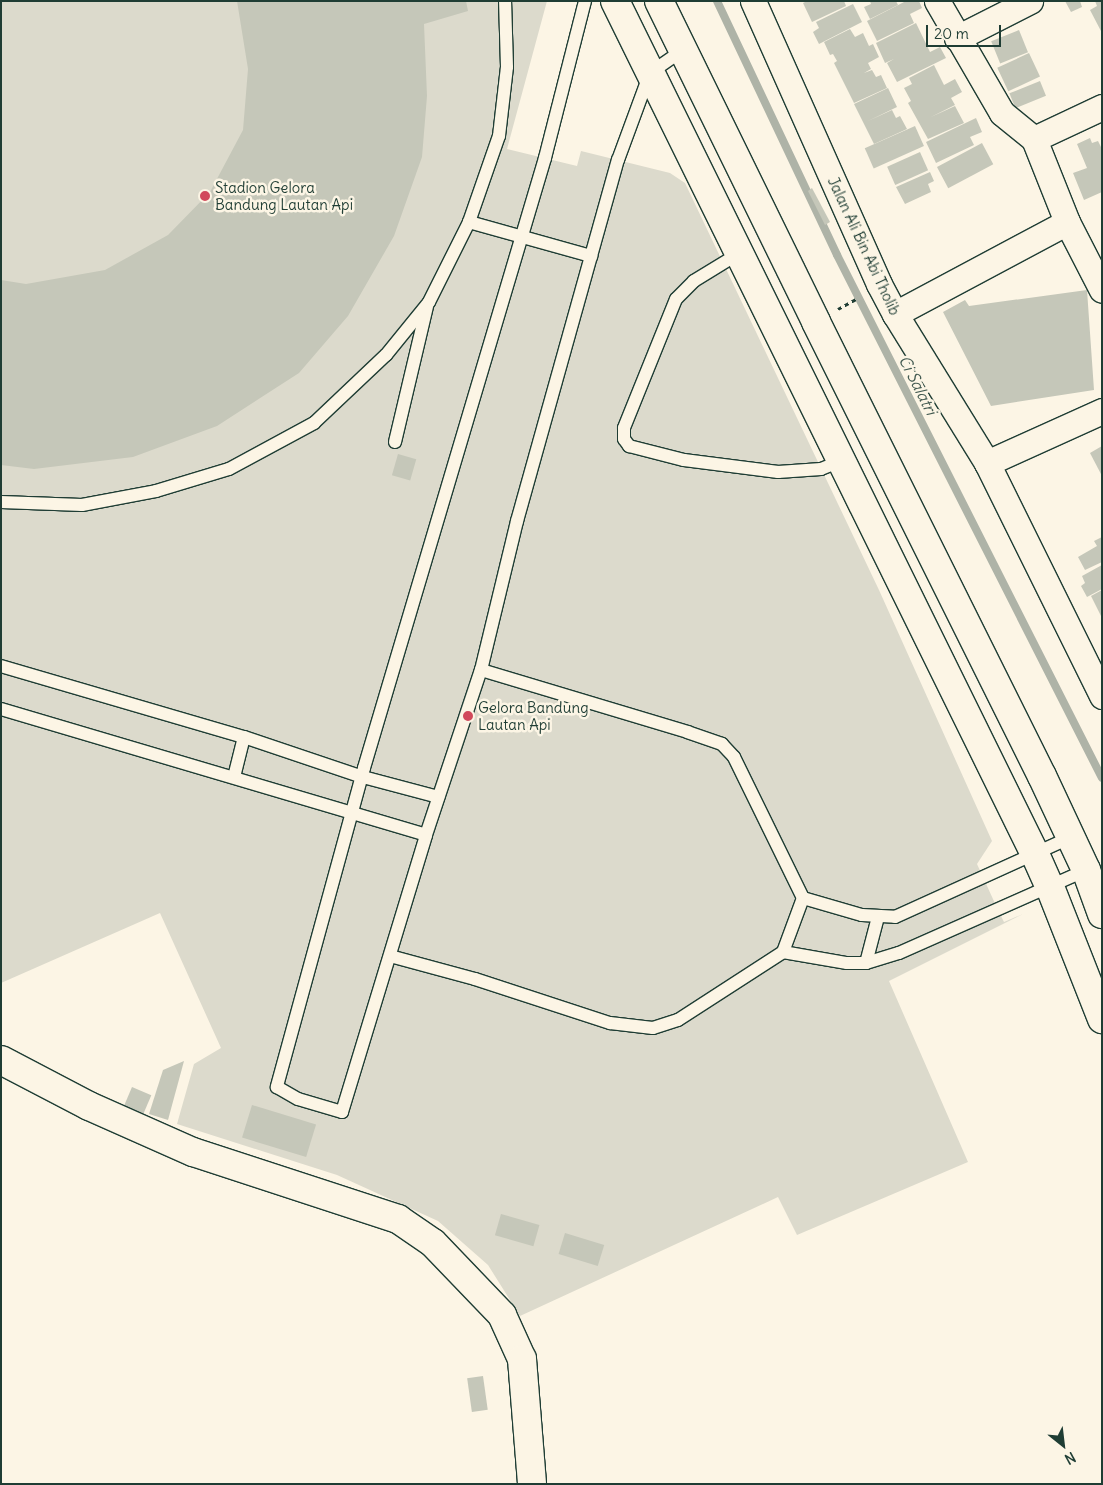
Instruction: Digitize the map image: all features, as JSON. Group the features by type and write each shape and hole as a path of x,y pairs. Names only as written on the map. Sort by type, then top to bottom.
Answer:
{"street":[{"path":"615,1 1035,854 1102,1019"},
{"path":"659,1 1071,838 1086,870 1102,914"},
{"name":"Jalan Ali Bin Abi Tholib","path":"753,1 879,284 895,314 987,463 1102,696"},
{"path":"937,1 1002,113 1034,139 1067,222 1093,256 1102,290"},
{"path":"957,38 1030,1"},
{"path":"1034,139 1102,107"},
{"path":"895,314 1067,222"},
{"path":"987,463 1102,411"},
{"path":"1,1060 89,1106 193,1152 398,1219 434,1243 502,1315 522,1359 532,1484"}],"lane":[{"path":"1,502 82,505 156,491 229,469 314,423 386,355 429,302 469,222 499,136 508,67 505,1"},
{"path":"585,1 545,158 352,813 277,1087 298,1099 342,1112 426,835 481,670 517,521 618,160 650,73 683,50"},
{"path":"469,222 591,256"},
{"path":"738,254 694,281 676,299 624,428 624,439 629,446 684,460 778,472 821,469 841,461"},
{"path":"395,442 429,302"},
{"path":"1,666 244,737 363,777 438,797"},
{"path":"390,956 475,979 610,1023 653,1028 678,1020 783,952 803,898 734,757 722,744 481,670"},
{"path":"1,709 426,835"},
{"path":"234,777 244,737"},
{"path":"803,898 878,917 895,917 1071,838"},
{"path":"783,952 848,963 866,963 899,953 1086,870"},
{"path":"866,963 878,917"}],"shaded area":[{"name":"Gelora Bandung Lautan Api","path":"1,1 547,1 507,149 577,166 581,151 670,173 685,183 879,590 992,841 977,864 998,910 1004,922 1023,914 889,981 968,1162 797,1235 778,1197 520,1316 488,1265 438,1221 337,1175 177,1124 194,1064 221,1048 160,913 1,983"}],"building":[{"name":"Stadion Gelora Bandung Lautan Api","path":"237,1 466,1 468,11 424,24 427,96 422,157 394,236 348,316 299,373 217,426 133,457 34,469 1,465 1,280 26,284 105,270 168,235 210,192 243,130 248,69"},
{"path":"807,1 844,1 846,6 812,22 803,3"},
{"path":"870,1 896,1 898,5 870,19 864,7 871,4"},
{"path":"906,1 919,1 922,8 910,14 914,23 877,41 867,21"},
{"path":"1065,1 1080,1 1082,7 1071,12"},
{"path":"1095,1 1102,1 1102,33 1090,10 1097,6"},
{"path":"853,4 862,22 819,44 813,32 819,28 816,22"},
{"path":"916,23 930,52 940,47 946,58 897,82 887,63 894,59 885,63 876,43"},
{"path":"850,29 855,37 863,33 869,46 873,44 879,57 868,63 871,69 864,73 872,70 876,77 881,75 887,88 854,103 834,63 837,61 833,54 830,55 824,42"},
{"path":"1019,30 1028,52 1000,63 991,41"},
{"path":"1029,53 1040,77 1008,91 997,68"},
{"path":"934,65 944,85 955,79 962,92 951,98 955,105 931,117 955,106 964,123 928,139 908,103 911,101 904,88 912,84 909,78"},
{"path":"1040,81 1046,96 1015,108 1009,93"},
{"path":"888,88 897,107 868,121 892,110 896,118 900,116 907,129 874,144 854,104"},
{"path":"976,118 982,132 970,137 974,145 936,163 926,142"},
{"path":"915,126 924,146 874,168 865,148"},
{"path":"1090,138 1092,143 1098,141 1102,149 1102,192 1084,200 1073,173 1087,168 1077,144"},
{"path":"982,143 993,164 948,188 937,167"},
{"path":"920,152 928,170 895,185 887,167"},
{"path":"930,172 934,181 928,184 931,192 905,204 896,187"},
{"path":"812,188 830,222 825,225 808,191"},
{"path":"1087,290 1094,390 991,406 943,312 965,300 969,306"},
{"path":"1102,446 1102,476 1090,453"},
{"path":"398,454 416,459 410,480 392,475"},
{"path":"1102,537 1102,562 1085,570 1078,557 1097,546 1094,541"},
{"path":"1102,565 1102,589 1087,597 1081,586 1085,583 1082,576"},
{"path":"1102,590 1102,618 1091,596"},
{"path":"184,1061 168,1120 149,1114 163,1070"},
{"path":"132,1087 151,1095 144,1114 124,1105"},
{"path":"252,1105 316,1125 306,1157 242,1138"},
{"path":"501,1214 539,1225 533,1246 495,1235"},
{"path":"565,1233 604,1245 598,1266 559,1254"},
{"path":"483,1376 488,1410 472,1412 467,1378"}],"waterway":[{"name":"Ci Salatri","path":"717,1 837,255 1102,778"}],"place":[{"name":"Stadion Gelora Bandung Lautan Api","path":"205,196"},
{"name":"Gelora Bandung Lautan Api","path":"468,716"}]}
